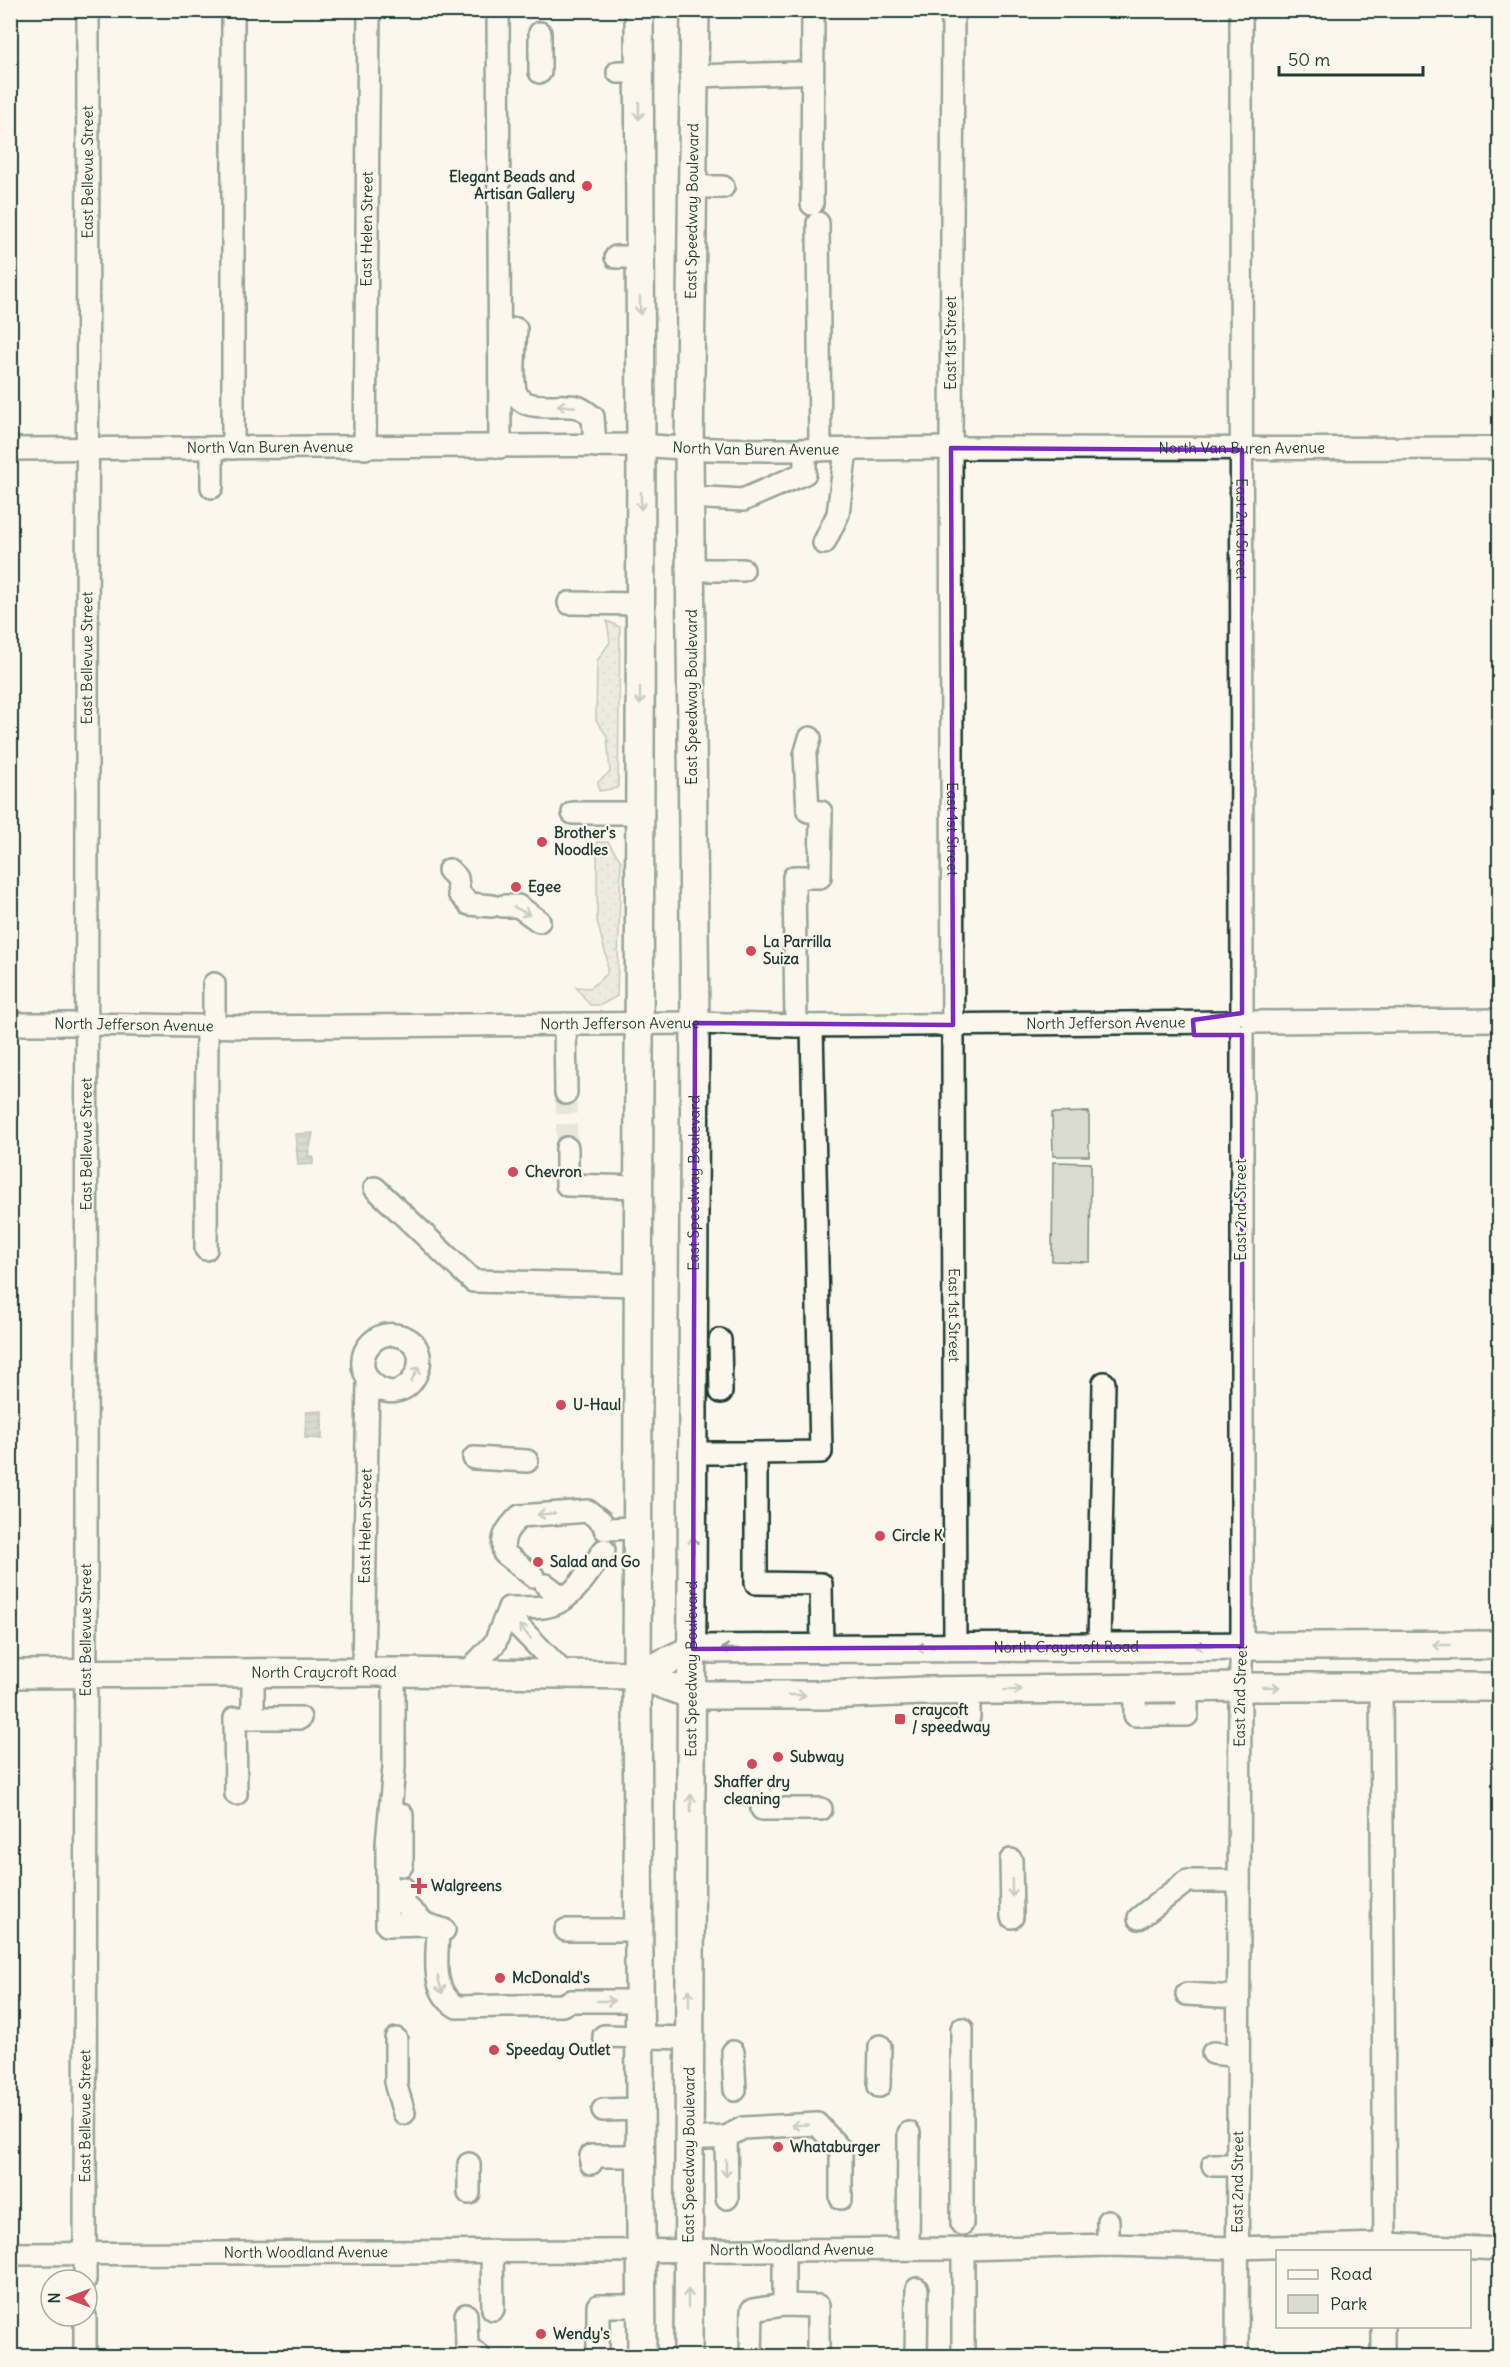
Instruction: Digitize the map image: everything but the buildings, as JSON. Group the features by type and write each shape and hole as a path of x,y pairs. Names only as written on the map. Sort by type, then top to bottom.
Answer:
{"main road":[{"path":"639,10 629,72 628,257 641,445 638,1675 642,2356"},
{"name":"East Speedway Boulevard","path":"688,2356 688,2038 693,1649 694,1023 692,570 689,450 695,10"},
{"name":"North Craycroft Road","path":"638,1675 693,1649 1500,1645"},
{"name":"North Craycroft Road","path":"10,1674 394,1672 638,1675 692,1695 822,1695 969,1690 1135,1702 1187,1688 1500,1687"}],"street":[{"name":"East Bellevue Street","path":"85,2268 88,10"},
{"path":"233,10 233,448"},
{"name":"East Helen Street","path":"365,448 369,10"},
{"path":"498,10 500,447"},
{"path":"690,497 743,500 805,473 813,450 815,214 813,10"},
{"name":"East 1st Street","path":"953,10 951,448 955,1648"},
{"name":"East 2nd Street","path":"1237,2356 1237,1997 1242,1646 1241,10"},
{"path":"540,33 540,72"},
{"path":"694,76 798,73"},
{"path":"693,187 723,187"},
{"path":"516,329 515,391 521,400 527,405 580,407 593,417 595,446"},
{"name":"North Van Buren Avenue","path":"10,449 641,445 689,450 1500,448"},
{"path":"212,448 212,488"},
{"path":"824,543 838,514 846,450"},
{"path":"692,570 743,570"},
{"path":"569,603 640,604"},
{"path":"693,1453 821,1452 804,1026 794,877 820,877 821,812 808,811 805,755 810,738"},
{"path":"573,813 639,813"},
{"path":"449,870 457,878 459,893 469,904 518,906 539,921"},
{"path":"207,1249 211,1026 214,984"},
{"name":"North Jefferson Avenue","path":"10,1024 211,1026 694,1023 804,1026 1500,1020"},
{"path":"565,1024 566,1093"},
{"path":"567,1148 567,1185 638,1187"},
{"path":"375,1188 473,1281 638,1286"},
{"path":"720,1340 721,1392"},
{"name":"East Helen Street","path":"363,1673 368,1379"},
{"path":"1099,1647 1104,1383"},
{"path":"756,1453 756,1583 821,1584 822,1649"},
{"path":"474,1458 527,1461"},
{"path":"564,1599 504,1553 502,1543 506,1531 520,1516 588,1511 603,1533"},
{"path":"603,1533 638,1528"},
{"path":"509,1608 545,1607 564,1599 581,1583 603,1533"},
{"path":"467,1673 495,1644 509,1608"},
{"path":"509,1608 519,1627 565,1674"},
{"path":"394,1672 394,1767 387,1844 387,1925 436,1927"},
{"path":"253,1673 253,1718"},
{"path":"1135,1702 1187,1715 1187,1688"},
{"path":"1381,1688 1385,2248"},
{"path":"969,1690 969,1717"},
{"path":"236,1794 236,1718 300,1718"},
{"path":"394,1767 402,1813 402,1864"},
{"path":"762,1809 821,1809"},
{"path":"1011,1860 1012,1917"},
{"path":"1139,1918 1187,1881 1239,1881"},
{"path":"403,1888 403,1903 436,1927"},
{"path":"436,1927 438,1983 441,1993 457,2007 562,2005 571,2001 640,2001"},
{"path":"566,1929 640,1930"},
{"path":"1187,1994 1237,1997"},
{"path":"962,2029 962,2224"},
{"path":"604,2036 688,2038"},
{"path":"396,2038 396,2086 404,2113"},
{"path":"879,2086 880,2046"},
{"path":"733,2052 735,2090"},
{"path":"1213,2054 1238,2056"},
{"path":"603,2110 641,2109"},
{"path":"688,2139 726,2137 743,2128 817,2124 841,2150 841,2198"},
{"path":"908,2249 909,2133"},
{"path":"726,2137 727,2198"},
{"path":"591,2163 591,2156 641,2156"},
{"path":"469,2193 470,2164"},
{"path":"1213,2165 1237,2165"},
{"path":"1108,2221 1108,2245"},
{"name":"North Woodland Avenue","path":"10,2254 963,2249 1108,2245 1500,2249"},
{"path":"963,2249 963,2356"},
{"path":"784,2250 784,2305"},
{"path":"492,2251 493,2309"},
{"path":"916,2356 917,2289"},
{"path":"751,2356 752,2310 784,2305 818,2306 818,2356"},
{"path":"598,2356 598,2306 642,2306"},
{"path":"466,2315 467,2346 479,2356"},
{"path":"85,2328 85,2356"},
{"path":"1383,2328 1383,2356"}],"highlighted area":[{"path":"951,448 1242,450 1242,1013 1193,1020 1194,1035 1242,1035 1242,1646 693,1649 695,1023 953,1025"}],"green space":[{"path":"607,621 620,627 618,788 599,791 598,782 610,772 607,736 596,720 597,661 610,642"},
{"path":"597,842 608,842 621,861 617,996 601,1005 590,1005 576,987 590,988 607,974 607,959 597,921"},
{"path":"1089,1112 1089,1156 1053,1156 1052,1113"},
{"path":"1053,1162 1091,1163 1090,1262 1052,1261"}],"shaded area":[{"path":"313,1133 308,1156 313,1157 313,1164 298,1165 295,1134"},
{"path":"322,1411 322,1439 305,1438 306,1412"}],"tunnel":[{"path":"566,1093 567,1148"}],"place":[{"name":"Elegant Beads and Artisan Gallery","path":"587,186"},
{"name":"Brother's Noodles","path":"542,842"},
{"name":"Egee","path":"516,887"},
{"name":"La Parrilla Suiza","path":"751,951"},
{"name":"Chevron","path":"513,1172"},
{"name":"U-Haul","path":"561,1405"},
{"name":"Circle K","path":"880,1536"},
{"name":"Salad and Go","path":"538,1562"},
{"name":"craycoft / speedway","path":"900,1719"},
{"name":"Subway","path":"778,1757"},
{"name":"Shaffer dry cleaning","path":"752,1764"},
{"name":"Walgreens","path":"419,1886"},
{"name":"McDonald's","path":"500,1978"},
{"name":"Speeday Outlet","path":"494,2050"},
{"name":"Whataburger","path":"778,2147"},
{"name":"Wendy's","path":"541,2334"}]}
